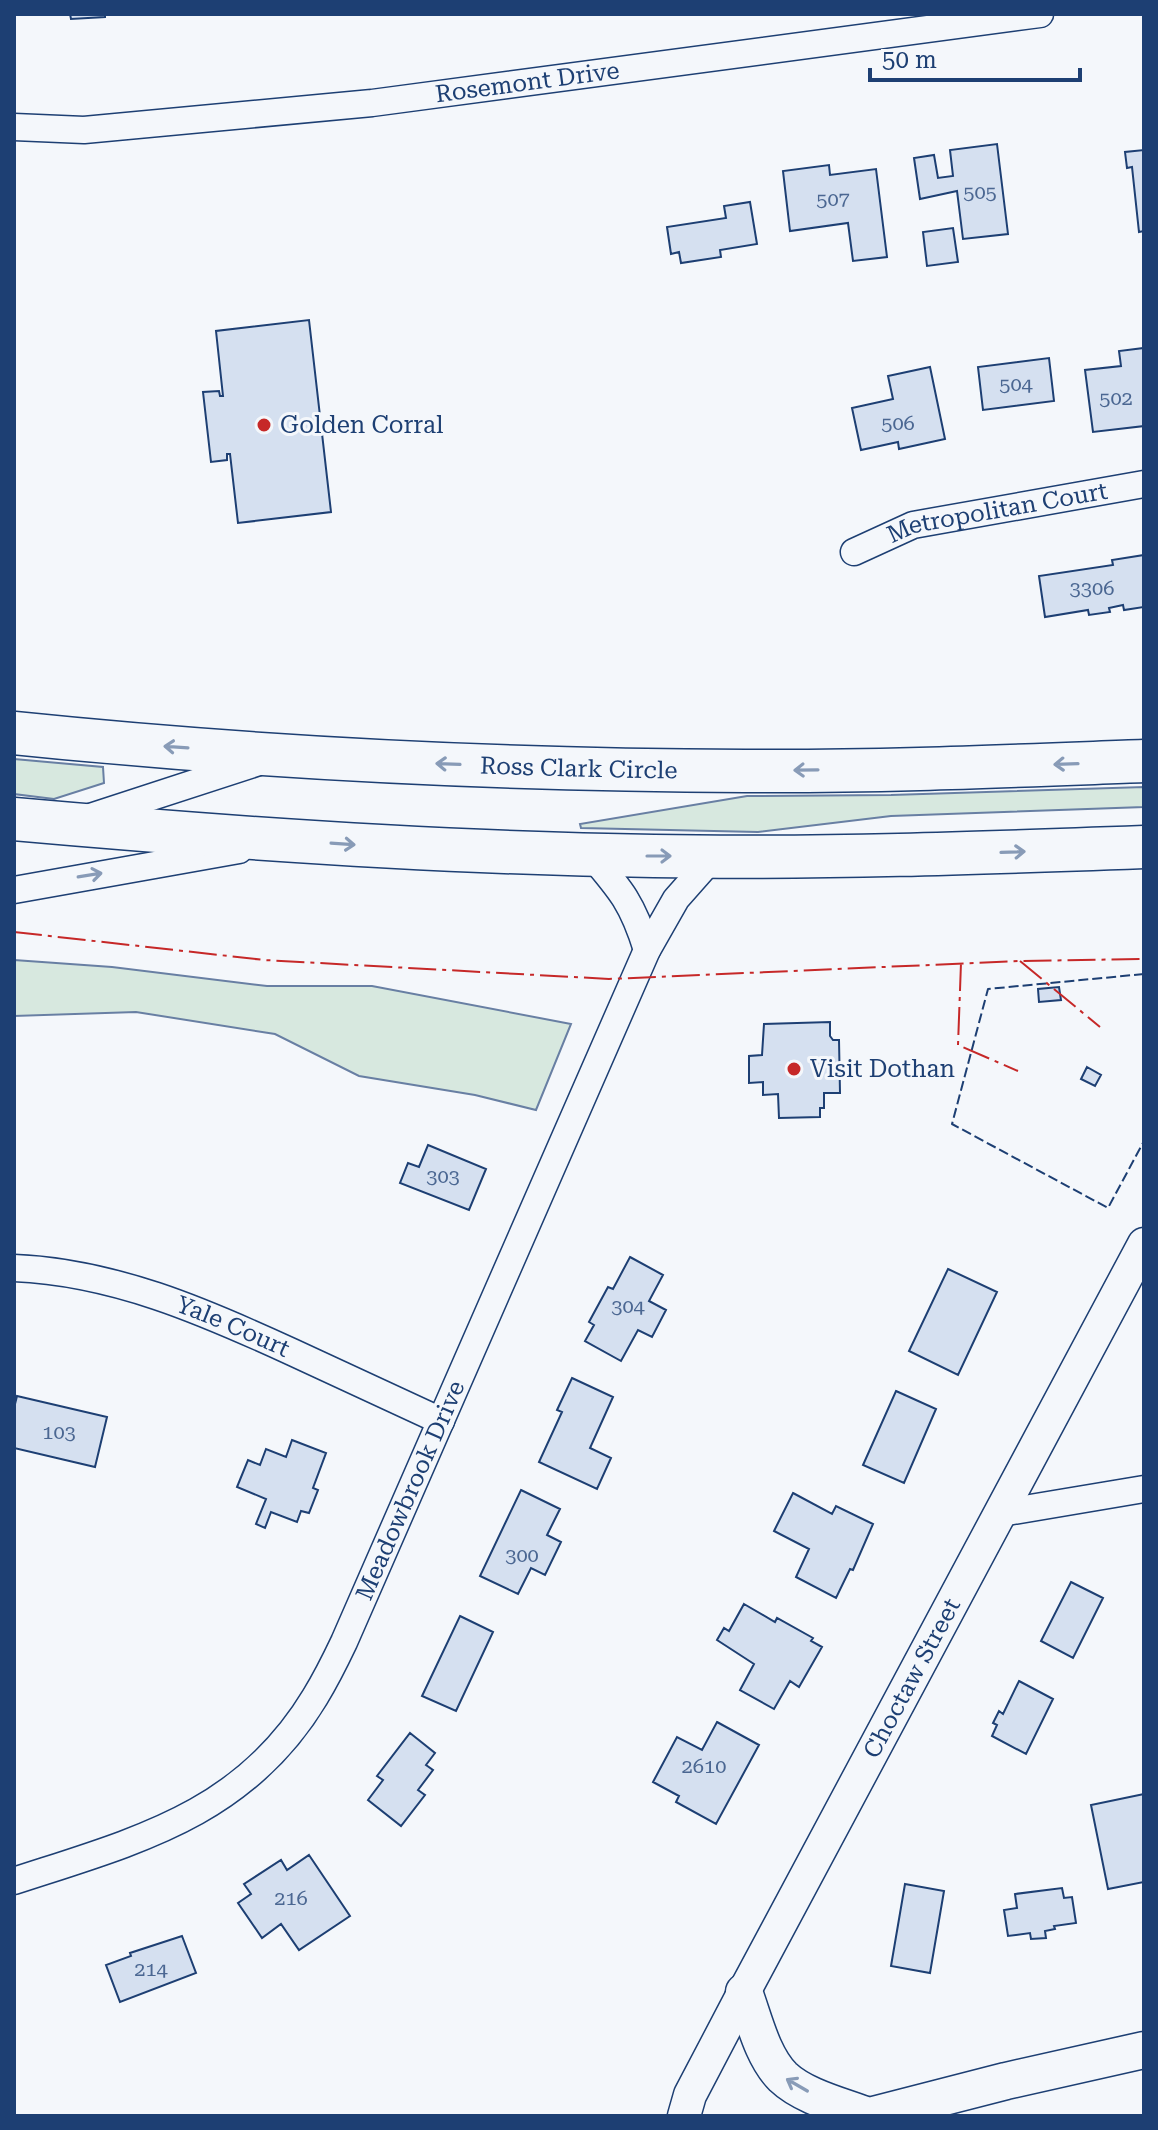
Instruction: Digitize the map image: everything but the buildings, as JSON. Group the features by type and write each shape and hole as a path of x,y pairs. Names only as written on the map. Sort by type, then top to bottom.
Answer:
{"highway":[{"name":"Ross Clark Circle","path":"14,733 281,755 533,767 733,771 1144,761"},
{"path":"14,819 293,841 591,855 990,853 1144,847"}],"main road":[{"path":"744,1992 769,2057 784,2078 806,2091 869,2116 1144,2050"}],"street":[{"name":"Rosemont Drive","path":"14,127 99,129 372,103 1040,14"},
{"name":"Metropolitan Court","path":"854,552 913,525 1144,484"},
{"path":"14,839 70,824 281,755"},
{"path":"14,890 293,841"},
{"path":"591,855 619,888 636,915 647,950"},
{"name":"Meadowbrook Drive","path":"14,1881 169,1827 230,1791 261,1765 315,1698 344,1642 647,950 676,899 714,856"},
{"name":"Choctaw Street","path":"684,2116 690,2095 744,1992 1144,1244"},
{"name":"Yale Court","path":"14,1268 93,1277 204,1311 441,1421"},
{"path":"1001,1513 1144,1489"}],"shaded area":[{"path":"14,759 103,767 104,783 54,799 14,794"},
{"path":"1144,787 1144,807 891,816 758,832 581,828 580,824 747,796"},
{"path":"14,960 112,967 267,986 372,986 571,1024 536,1110 475,1095 359,1076 275,1034 136,1012 14,1016"}],"fence":[{"path":"1144,974 988,989 952,1124 1108,1208 1144,1141"}],"power":[{"path":"14,932 264,960 609,979 1020,961 1144,959"},
{"path":"1020,961 1100,1027"},
{"path":"961,963 958,1045 1018,1071"}],"place":[{"name":"Golden Corral","path":"264,425"},
{"name":"Visit Dothan","path":"794,1069"}]}
